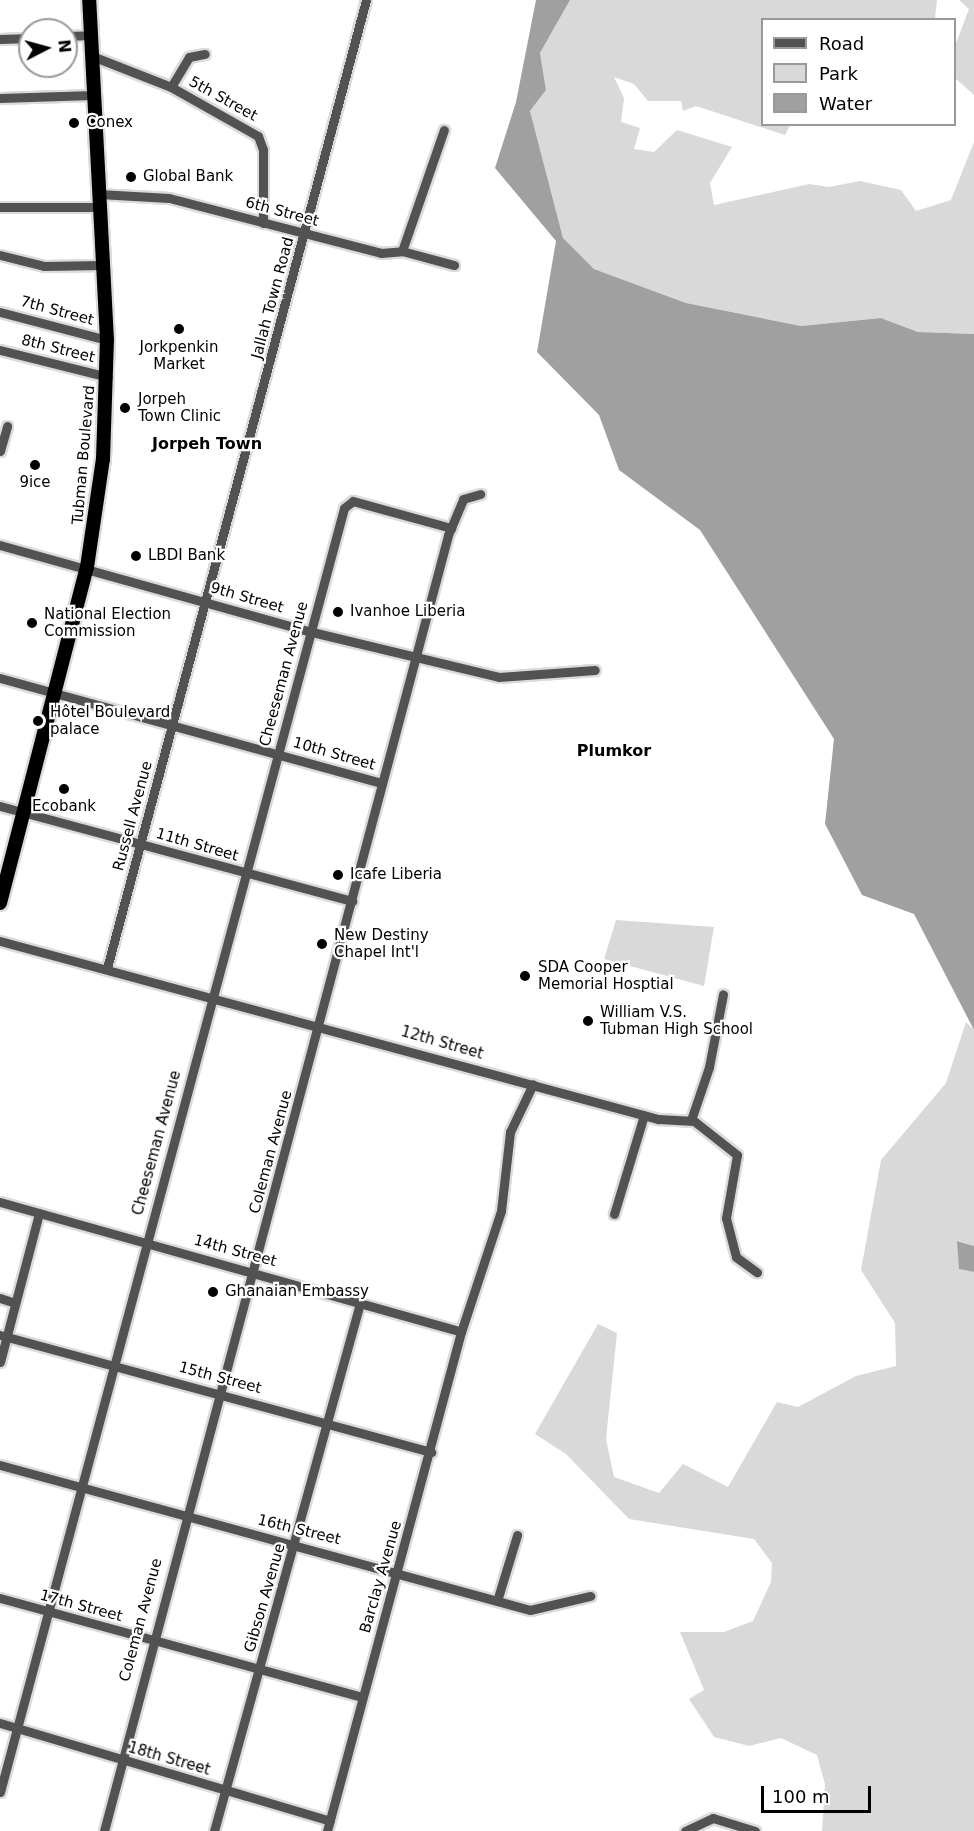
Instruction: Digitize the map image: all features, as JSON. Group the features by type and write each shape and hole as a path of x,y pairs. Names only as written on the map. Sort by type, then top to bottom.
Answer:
{"highway":[{"name":"Tubman Boulevard","path":"0,903 87,567 108,377 89,0"}],"street":[{"name":"Jallah Town Road","path":"207,603 366,0"},
{"path":"78,36 91,35"},
{"path":"0,39 18,38"},
{"path":"171,87 189,57 205,54"},
{"name":"5th Street","path":"92,56 171,87 258,136 263,150 263,223"},
{"path":"0,98 93,95"},
{"path":"402,251 444,130"},
{"name":"6th Street","path":"0,207 163,196 387,254 402,251 454,265"},
{"path":"0,255 44,266 103,265"},
{"name":"7th Street","path":"0,312 107,340"},
{"name":"8th Street","path":"0,350 108,377"},
{"path":"0,451 7,426"},
{"name":"Coleman Avenue","path":"104,1831 119,1760 320,1024 451,528 463,499 480,494"},
{"name":"Cheeseman Avenue","path":"0,1792 78,1486 346,503 451,528"},
{"name":"9th Street","path":"0,545 87,567 312,632 415,659 499,677 595,670"},
{"name":"Russell Avenue","path":"107,968 207,603"},
{"name":"10th Street","path":"0,678 382,783"},
{"name":"11th Street","path":"0,806 244,874 352,901"},
{"name":"12th Street","path":"0,941 320,1024 644,1116 673,1123 691,1120"},
{"path":"723,994 709,1067 691,1120 737,1155 726,1218 736,1257 757,1272"},
{"name":"Barclay Avenue","path":"327,1831 431,1452 461,1332 501,1211 510,1132 533,1084"},
{"path":"614,1214 644,1116"},
{"name":"14th Street","path":"0,1202 253,1271 461,1332"},
{"path":"0,1362 3,1336 15,1303 39,1213"},
{"path":"0,1298 15,1303"},
{"name":"Gibson Avenue","path":"214,1831 296,1544 360,1303"},
{"name":"15th Street","path":"3,1336 431,1452"},
{"name":"16th Street","path":"0,1465 399,1571 530,1610 590,1596"},
{"path":"497,1601 517,1535"},
{"name":"17th Street","path":"0,1598 259,1671 362,1697"},
{"name":"18th Street","path":"0,1723 330,1821"},
{"path":"685,1831 713,1818 755,1831"}],"green space":[{"path":"570,0 937,0 935,18 761,18 761,126 790,126 785,135 696,106 683,111 681,101 648,101 634,84 614,77 624,98 621,122 640,128 634,149 654,152 677,130 732,147 710,183 714,205 809,184 829,187 860,181 901,190 916,211 951,200 974,142 974,334 918,332 881,318 801,326 686,303 594,269 563,238 530,111 546,90 540,53"},
{"path":"959,0 974,0 974,95 956,79 956,43 969,9"},
{"path":"616,920 714,927 704,986 604,959"},
{"path":"966,1022 974,1030 974,1246 958,1241 959,1269 974,1272 974,1831 822,1831 825,1784 817,1755 781,1738 749,1746 714,1737 689,1699 704,1690 680,1632 724,1632 753,1621 771,1582 772,1563 754,1539 629,1519 566,1454 535,1434 598,1324 617,1333 606,1439 614,1477 659,1493 683,1464 728,1487 777,1402 798,1407 856,1376 896,1366 895,1323 861,1270 881,1160 946,1083"}],"water":[{"path":"536,0 570,0 540,53 546,90 530,111 563,238 594,269 686,303 801,326 881,318 918,332 974,334 974,1030 914,914 862,895 825,824 834,739 700,530 619,470 599,415 537,352 556,241 495,168 516,102"},
{"path":"957,1241 974,1246 974,1272 959,1269"}],"place":[{"name":"Conex","path":"74,123"},
{"name":"Global Bank","path":"131,177"},
{"name":"Jorkpenkin Market","path":"179,329"},
{"name":"Jorpeh Town Clinic","path":"125,408"},
{"name":"9ice","path":"35,465"},
{"name":"LBDI Bank","path":"136,556"},
{"name":"Ivanhoe Liberia","path":"338,612"},
{"name":"National Election Commission","path":"32,623"},
{"name":"Hôtel Boulevard palace","path":"38,721"},
{"name":"Ecobank","path":"64,789"},
{"name":"Icafe Liberia","path":"338,875"},
{"name":"New Destiny Chapel Int'l","path":"322,944"},
{"name":"SDA Cooper Memorial Hosptial","path":"525,976"},
{"name":"William V.S. Tubman High School","path":"588,1021"},
{"name":"Ghanaian Embassy","path":"213,1292"}],"district":[{"name":"Jorpeh Town","path":"207,444"},
{"name":"Plumkor","path":"614,751"}]}
